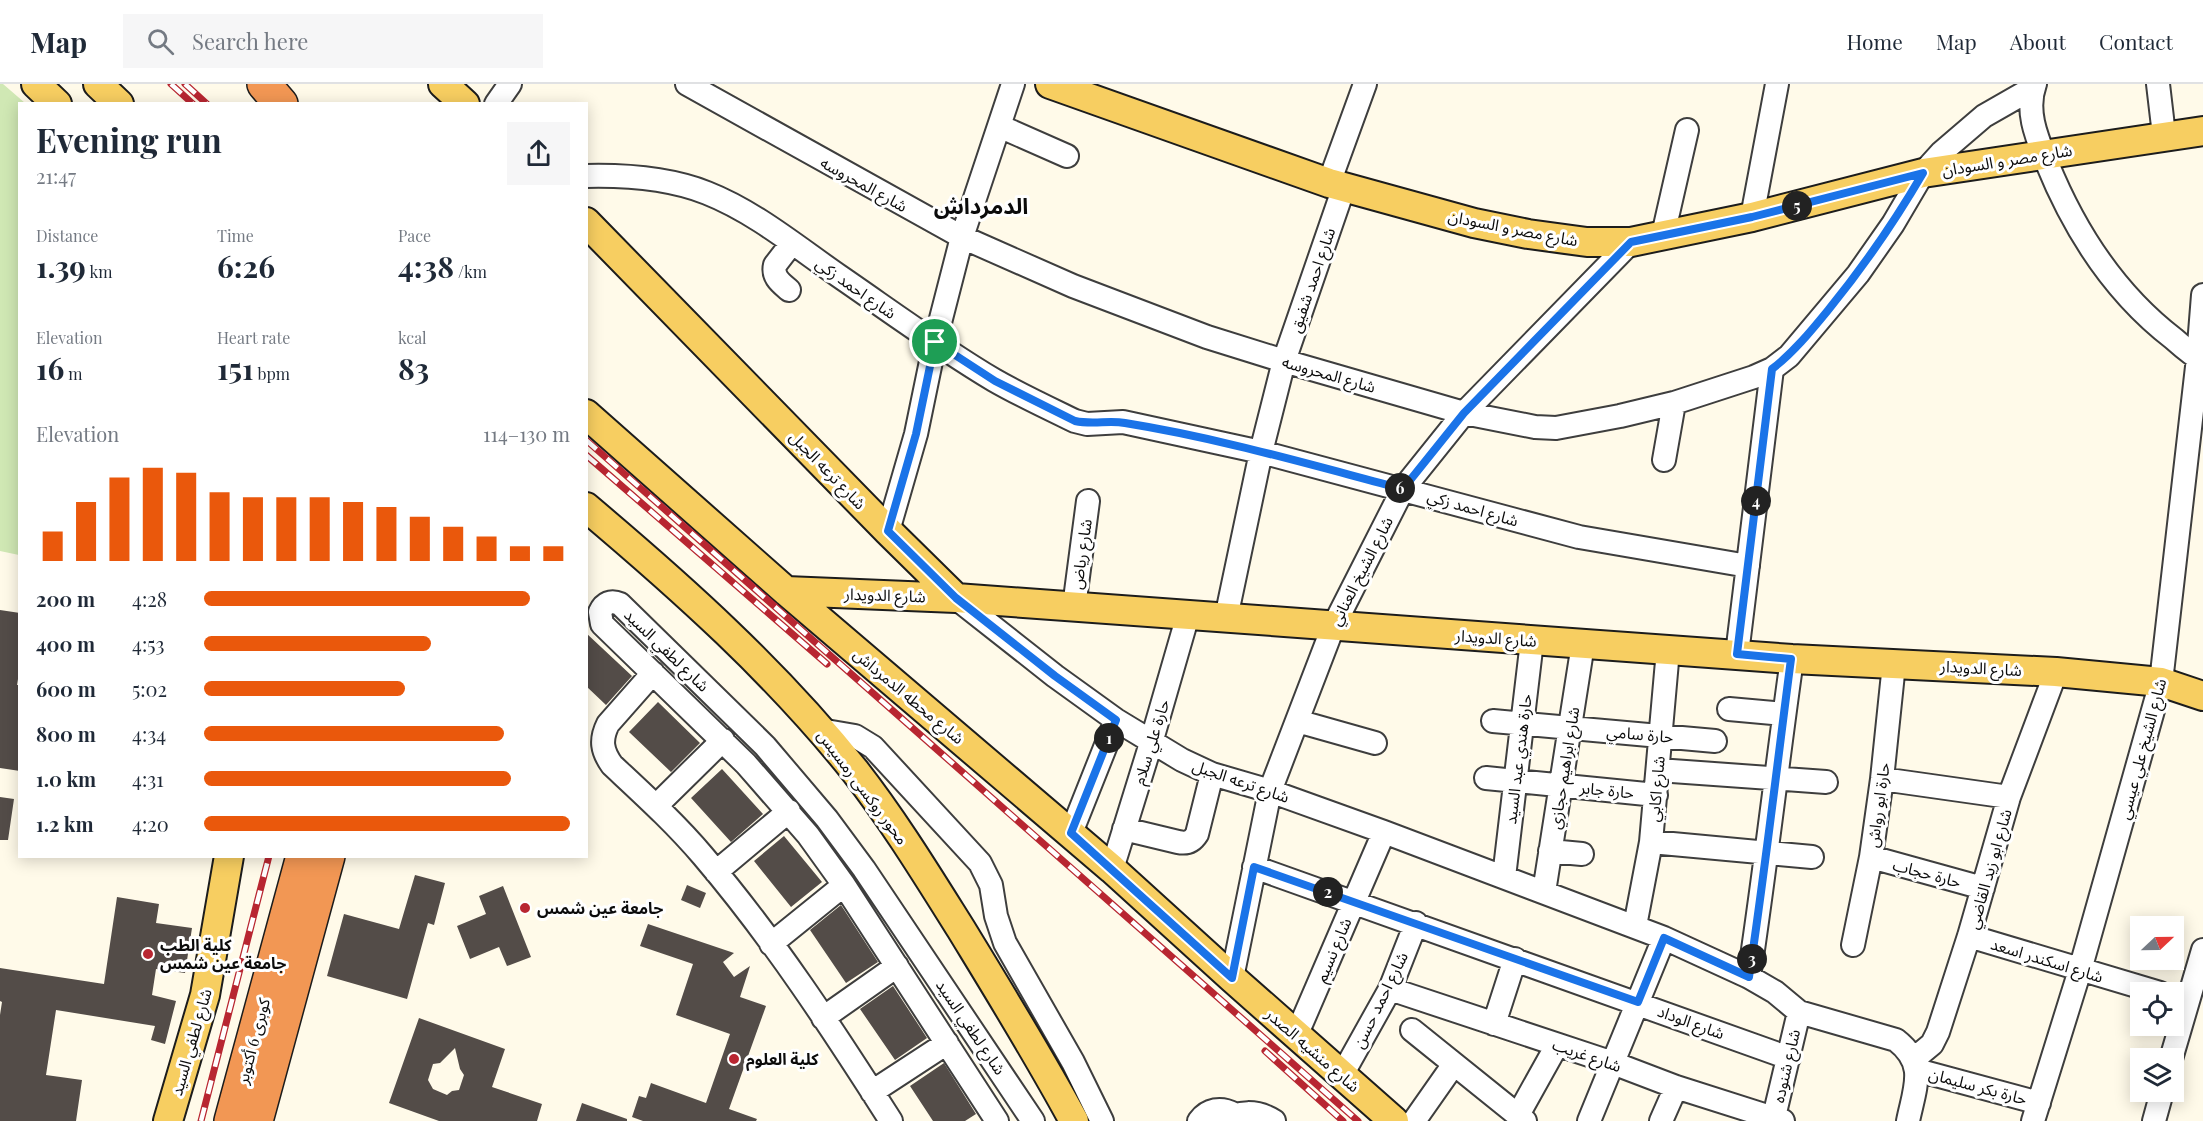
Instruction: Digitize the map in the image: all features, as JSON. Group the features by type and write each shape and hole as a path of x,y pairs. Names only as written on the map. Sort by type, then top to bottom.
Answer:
{"highway":[{"path":"262,84 264,102"},
{"path":"262,84 279,102"},
{"path":"284,84 288,102"},
{"name":"كوبرى 6 أكتوبر","path":"231,1121 302,858"},
{"name":"كوبرى 6 أكتوبر","path":"256,1121 327,858"}],"main road":[{"path":"36,84 55,102"},
{"path":"98,84 117,102"},
{"path":"443,84 463,102"},
{"name":"شارع مصر و السودان","path":"1050,84 1336,185 1474,223 1528,234 1587,242 1631,242 1752,217 1923,173 2164,135 2203,131"},
{"name":"شارع ترعه الجبل","path":"588,224 956,598"},
{"name":"شارع محطه الدمرداش","path":"588,416 786,591 1112,868 1232,978"},
{"name":"محور روكسى رمسيس","path":"588,509 681,587 750,654 820,730 888,814 1009,1008 1074,1121"},
{"name":"شارع الدويدار","path":"786,591 956,598 1791,659 2056,672 2162,682 2203,696"},
{"name":"شارع لطفي السيد","path":"168,1121 205,995 229,858"},
{"name":"شارع منشيه الصدر","path":"1232,978 1394,1121"}],"street":[{"path":"497,102 510,84"},
{"name":"شارع المحروسه","path":"687,84 962,237 1074,286 1207,337 1284,361 1464,413 1535,427 1556,428 1674,403 1772,369 1789,356 1858,274 1893,224 1923,173 1942,152 1984,116 2034,86"},
{"path":"888,531 916,434 935,342 962,237 1013,84"},
{"name":"شارع احمد شفيق","path":"1226,618 1261,452 1284,361 1365,84"},
{"path":"1752,217 1777,84"},
{"path":"2158,84 2164,135"},
{"path":"2034,86 2030,103 2031,118 2043,154 2063,203 2089,248 2120,289 2157,327 2201,360"},
{"path":"999,126 1067,156"},
{"path":"1663,235 1687,130"},
{"name":"شارع احمد زكي","path":"588,176 636,177 684,186 731,204 995,381 1075,421 1087,424 1123,422 1261,452 1579,537 1748,566"},
{"name":"شارع الشيخ العناني","path":"1232,978 1270,791 1333,627 1403,489 1464,413 1631,242"},
{"path":"789,290 777,278 774,269 792,243"},
{"name":"شارع الشيخ علي عيسي","path":"2036,1112 2080,970 2162,682 2201,360 2203,295"},
{"path":"1737,654 1772,369"},
{"path":"1664,460 1674,403"},
{"name":"شارع رياض","path":"1074,607 1088,501"},
{"name":"شارع ترعه الجبل","path":"956,598 1055,676 1116,720 1151,743 1212,774 1270,791 1384,832 1664,938 1749,977 1775,993 1799,1012 1896,1040 1906,1048 1915,1065"},
{"name":"شارع لطفي السيد","path":"998,1121 844,885 789,811 723,740 602,624 600,612 604,605 612,602 620,604 765,746 808,795 864,869 1033,1121"},
{"name":"حارة علي سلام","path":"1112,868 1188,615"},
{"name":"حارة هندي عبد السيد","path":"1504,877 1532,641"},
{"name":"شارع ابراهيم حجازي","path":"1544,892 1582,644"},
{"name":"شارع اكابي","path":"1635,927 1651,842 1668,650"},
{"path":"1749,977 1768,854 1774,778 1791,659"},
{"name":"حارة ابو رواش","path":"1853,945 1871,857 1894,664"},
{"name":"شارع ابو زيد القاضي","path":"1915,1065 1932,1044 1938,1032 1970,936 2009,797 2056,672"},
{"path":"653,673 608,724 603,734 606,756 612,765 656,806 716,872 771,944 891,1121"},
{"path":"1729,709 1784,714"},
{"path":"1071,833 1116,720"},
{"path":"1297,721 1374,743"},
{"name":"حارة سامي","path":"1493,721 1715,741"},
{"path":"820,730 855,736 873,747 980,863 991,885 996,916 1005,943 1072,1062 1102,1121"},
{"path":"656,806 723,740"},
{"path":"1658,771 1826,782"},
{"path":"1124,829 1185,844 1192,841 1197,834 1212,774"},
{"name":"حارة جابر","path":"1486,778 1656,795"},
{"path":"1882,778 2009,797"},
{"path":"716,872 789,811"},
{"name":"شارع نسيم","path":"1296,1036 1384,832"},
{"path":"1651,842 1812,857"},
{"path":"1550,851 1582,854"},
{"name":"حارة حجاب","path":"1871,857 1983,888"},
{"name":"شارع الوداد","path":"1254,867 1638,1002 1789,1058"},
{"path":"771,944 844,885"},
{"name":"شارع احمد حسن","path":"1342,1075 1390,989 1416,923"},
{"name":"شارع اسكندر اسعد","path":"1970,936 2130,984"},
{"path":"1589,1121 1664,938"},
{"path":"2174,1048 2203,950"},
{"path":"1494,1023 1515,959"},
{"path":"823,1018 897,966"},
{"name":"شارع غريب","path":"1390,989 1612,1063 1676,1087 1725,1112 1777,1120"},
{"name":"شارع شنوده","path":"1777,1120 1799,1012"},
{"path":"1412,1030 1521,1118 1557,1045"},
{"path":"872,1092 947,1043"},
{"path":"1414,1121 1454,1064"},
{"path":"1908,1121 1915,1065"},
{"name":"حارة بكر سليمان","path":"1915,1065 2036,1112"},
{"path":"1661,1121 1676,1087"},
{"path":"2154,1121 2159,1102"},
{"path":"1199,1121 1204,1115 1216,1110 1228,1111 1230,1119 1252,1113 1274,1121"}],"green space":[{"path":"0,84 3,84 24,102 18,102 18,555 0,551"}],"building":[{"path":"0,610 18,613 18,771 0,768"},
{"path":"588,635 632,676 606,705 588,688"},
{"path":"658,702 700,743 671,772 629,732"},
{"path":"722,769 763,814 731,842 691,798"},
{"path":"0,797 14,799 8,840 0,840"},
{"path":"784,836 822,882 791,907 754,861"},
{"path":"415,875 445,883 434,925 428,923 407,999 327,976 344,914 399,929"},
{"path":"687,885 706,893 700,908 681,900"},
{"path":"503,886 531,957 507,966 499,947 470,959 457,926 486,914 479,896"},
{"path":"117,897 159,904 156,923 192,928 185,973 156,969 152,995 176,1001 165,1044 151,1040 155,1026 56,1010 46,1075 82,1080 76,1121 0,1121 2,1002 0,1001 0,968 104,984"},
{"path":"841,905 878,962 846,983 810,930"},
{"name":"كلية العلوم","path":"648,924 734,953 723,962 734,977 750,966 740,997 766,1006 729,1109 757,1119 756,1121 643,1121 632,1117 639,1096 646,1098 651,1083 706,1103 730,1034 676,1015 693,964 640,946"},
{"path":"893,986 927,1038 895,1060 860,1009"},
{"path":"419,1018 505,1049 492,1087 542,1104 537,1121 439,1121 389,1103","holes":["455,1048 460,1069 464,1075 459,1090 447,1095 433,1089 428,1080 433,1064 440,1063"]},
{"path":"944,1063 976,1114 965,1121 933,1121 910,1086"},
{"path":"582,1103 627,1119 627,1121 576,1121"}],"railway":[{"path":"171,84 191,102"},
{"path":"185,84 205,102"},
{"path":"588,442 1358,1121"},
{"path":"588,457 827,664"},
{"path":"201,1121 268,858"},
{"path":"1265,1051 1343,1121"}],"place":[{"name":"جامعة عين شمس","path":"525,908"},
{"name":"كلية الطب جامعة عين شمس","path":"148,954"},
{"name":"كلية العلوم","path":"734,1059"}],"district":[{"name":"الدمرداش","path":"981,206"}],"route":[{"path":"1923,173 1893,224 1858,274 1789,356 1772,369 1737,654 1791,659 1774,778 1768,854 1749,977 1664,938 1638,1002 1254,867 1232,978 1071,833 1116,720 1055,676 956,598 888,531 903,486 916,434 935,342 995,381 1075,421 1087,424 1123,422 1261,452 1403,489 1464,413 1631,242 1752,217 1923,173"}]}
